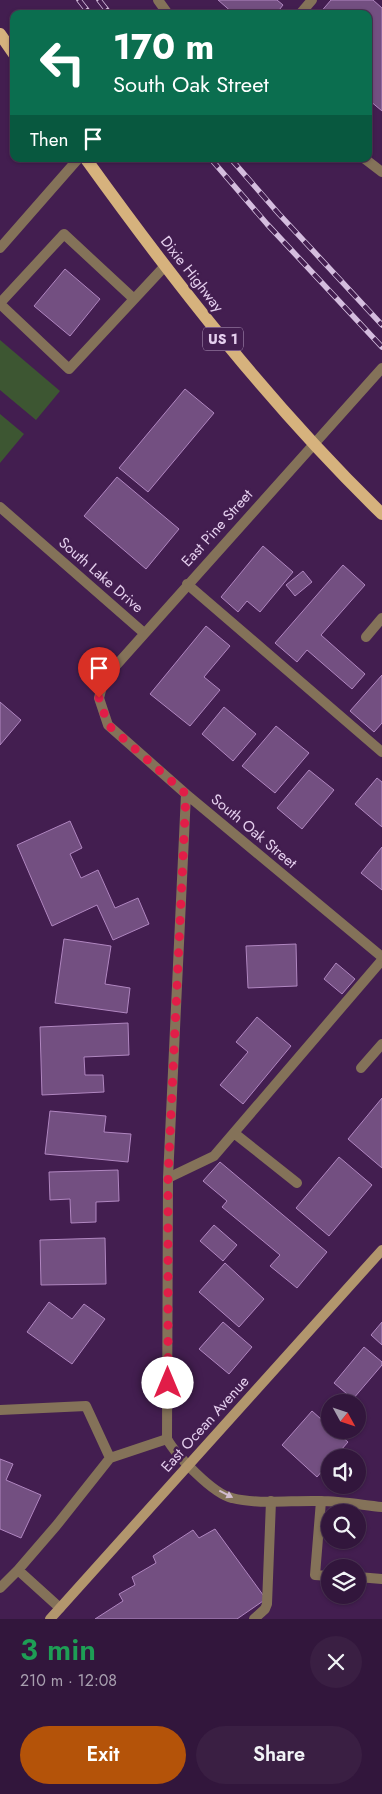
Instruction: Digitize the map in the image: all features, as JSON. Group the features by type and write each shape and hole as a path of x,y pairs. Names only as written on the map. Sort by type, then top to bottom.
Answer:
{"main road":[{"path":"0,34 10,48"},
{"name":"Dixie Highway","path":"88,162 164,267 249,371 313,444 382,514"},
{"name":"East Ocean Avenue","path":"50,1619 382,1250"}],"street":[{"path":"303,10 312,0"},
{"path":"0,248 75,162"},
{"path":"369,162 382,172"},
{"path":"134,299 64,234 0,304 69,369 164,267"},
{"name":"East Pine Street","path":"144,633 382,368"},
{"name":"South Lake Drive","path":"0,507 144,633 104,679 99,698"},
{"path":"187,584 382,752"},
{"path":"366,637 382,618"},
{"name":"South Oak Street","path":"99,698 108,725 186,794 382,958"},
{"path":"186,794 168,1178 167,1438 170,1445 188,1465 208,1484 230,1498 272,1502 320,1501 382,1507"},
{"path":"168,1178 214,1156 382,958"},
{"path":"361,1068 382,1044"},
{"path":"234,1133 296,1183"},
{"path":"0,1410 86,1406 110,1458"},
{"path":"0,1588 56,1526 110,1458 167,1438"},
{"path":"320,1501 315,1574 321,1575"},
{"path":"254,1619 267,1604 272,1502"},
{"path":"18,1570 60,1608"},
{"path":"366,1578 382,1579"}],"green space":[{"path":"0,340 60,391 36,420 0,390"},
{"path":"0,414 24,434 0,463"}],"building":[{"path":"218,0 277,0 283,5 279,10 229,10"},
{"path":"331,0 373,0 382,8 382,111 372,103 372,10 322,10"},
{"path":"65,269 100,299 70,336 34,306"},
{"path":"185,389 214,413 148,492 119,468"},
{"path":"117,477 179,529 146,569 84,516"},
{"path":"263,546 293,572 260,612 247,601 238,612 221,597"},
{"path":"343,565 365,585 321,635 365,674 352,689 307,650 297,662 275,643"},
{"path":"303,571 312,582 295,596 286,585"},
{"path":"206,626 230,646 204,677 220,690 190,726 150,694"},
{"path":"382,675 382,723 374,732 350,711"},
{"path":"0,702 21,720 0,745"},
{"path":"224,707 256,734 233,761 202,734"},
{"path":"276,726 309,753 275,793 242,766"},
{"path":"309,770 334,790 302,829 277,808"},
{"path":"377,778 382,782 382,827 355,804"},
{"path":"70,821 82,848 70,854 81,878 98,870 115,908 138,898 149,924 113,940 97,905 52,926 17,845"},
{"path":"382,847 382,890 361,873"},
{"path":"64,939 111,946 105,984 130,988 127,1013 55,1003"},
{"path":"296,944 297,986 248,988 246,946"},
{"path":"336,963 355,979 342,994 324,979"},
{"path":"257,1017 291,1046 243,1104 220,1085 248,1052 236,1042"},
{"path":"128,1023 129,1055 84,1057 85,1075 103,1075 104,1092 42,1095 40,1027"},
{"path":"382,1098 382,1168 348,1139"},
{"path":"50,1111 106,1116 104,1132 131,1134 128,1162 45,1154"},
{"path":"339,1157 372,1185 329,1236 296,1208"},
{"path":"220,1162 327,1252 297,1288 270,1266 280,1255 222,1207 227,1201 203,1181"},
{"path":"118,1170 119,1201 96,1202 96,1222 71,1223 70,1199 50,1200 49,1172"},
{"path":"214,1225 237,1245 223,1261 200,1241"},
{"path":"105,1238 106,1284 41,1285 40,1240"},
{"path":"225,1263 264,1299 239,1327 199,1292"},
{"path":"49,1302 72,1319 84,1304 105,1319 72,1364 27,1332"},
{"path":"223,1322 252,1347 229,1374 199,1349"},
{"path":"382,1322 382,1345 371,1335"},
{"path":"364,1347 382,1362 382,1365 357,1394 347,1394 334,1383"},
{"path":"312,1411 321,1419 321,1439 344,1439 348,1442 342,1449 321,1449 321,1472 317,1477 282,1445"},
{"path":"0,1459 13,1464 6,1480 41,1495 21,1538 0,1529"},
{"path":"215,1529 266,1599 237,1619 95,1619 123,1601 119,1594 135,1585 132,1577 156,1563 153,1556 193,1530 199,1538"}],"railway":[{"path":"79,0 87,10"},
{"path":"99,0 107,10"},
{"path":"214,162 267,224 382,347"},
{"path":"234,162 382,325"}],"route":[{"path":"99,698 108,725 186,794 168,1178 168,1383"}]}
